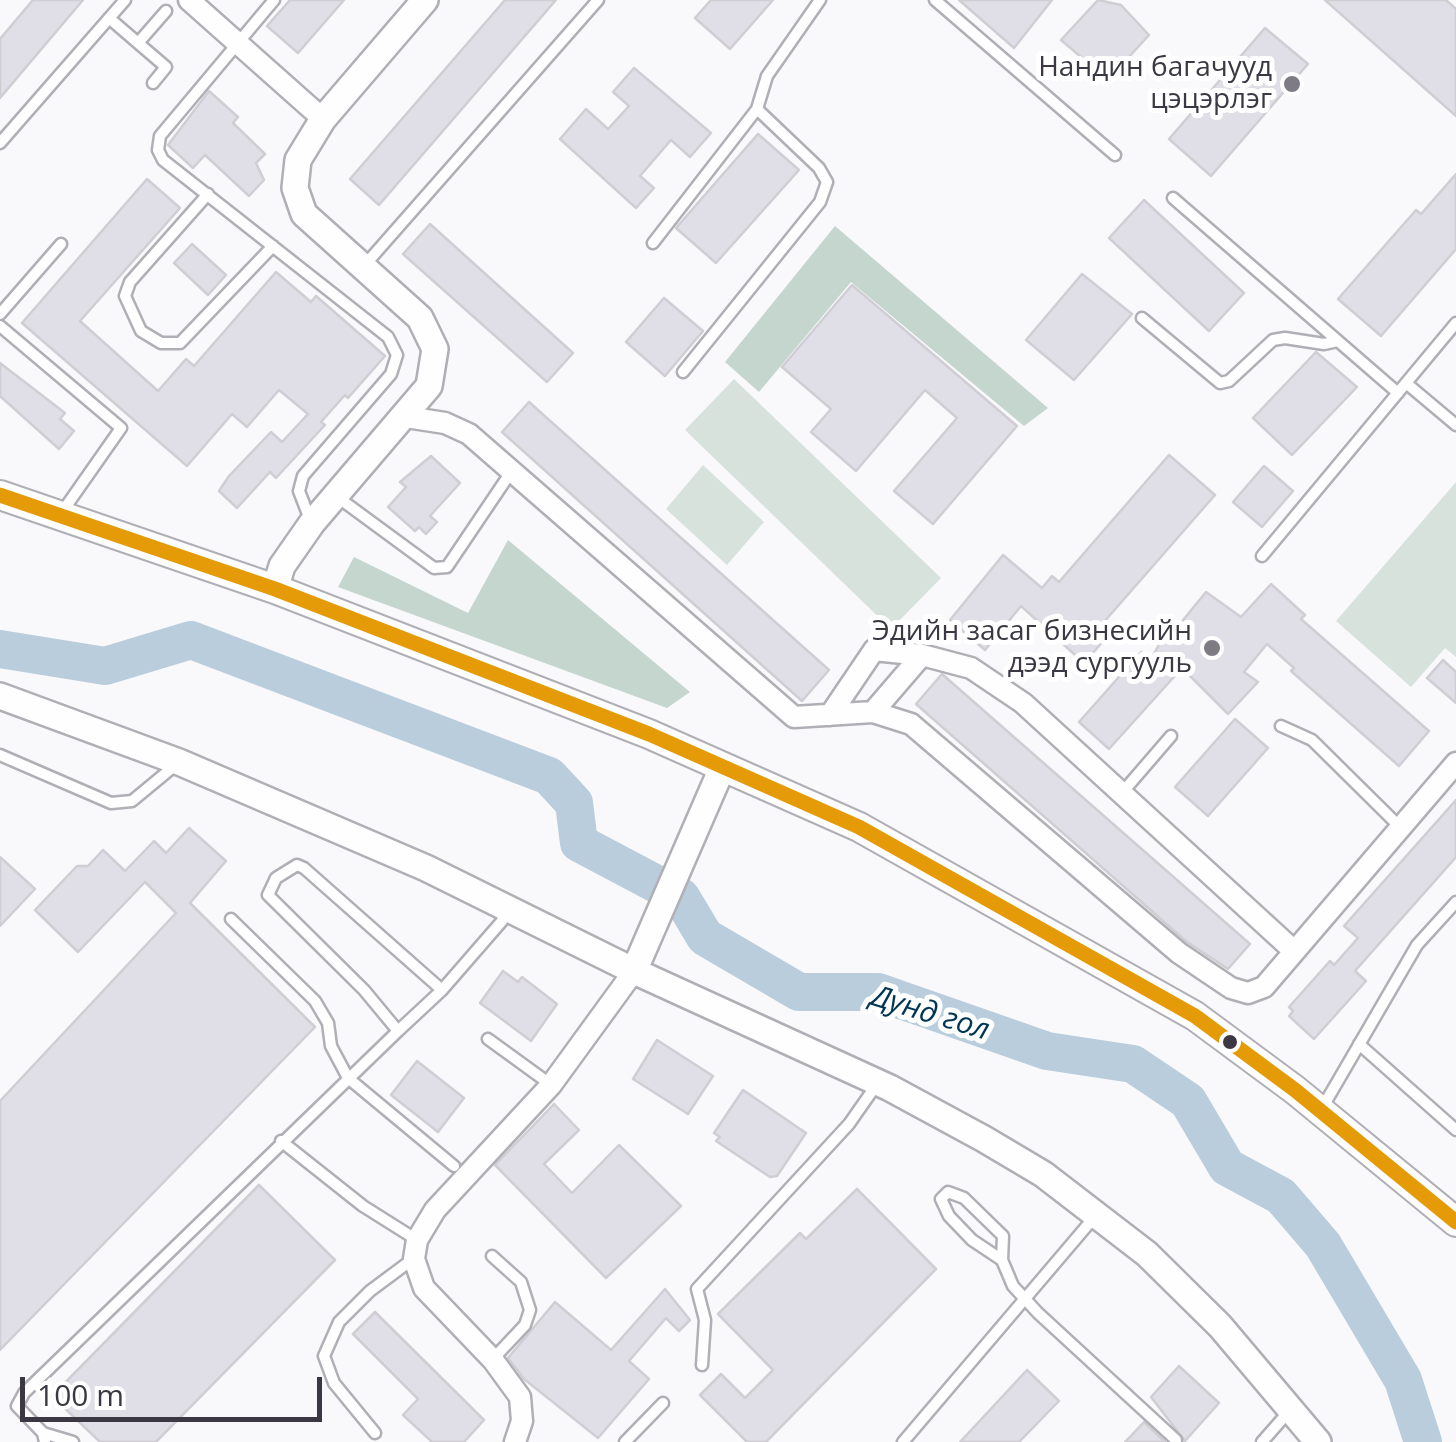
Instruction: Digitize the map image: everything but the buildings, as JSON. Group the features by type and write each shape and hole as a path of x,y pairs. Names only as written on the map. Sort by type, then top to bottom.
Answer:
{"main road":[{"path":"0,495 275,588 718,778 858,827 1195,1016 1321,1110 1456,1222"}],"street":[{"path":"190,0 323,120"},
{"path":"275,588 282,566 312,522 429,386 435,349 420,318 304,214 295,188 298,160 323,120 425,0"},
{"path":"406,417 446,423 469,434 794,717 873,712 911,724 1179,953 1231,988 1248,993 1264,987 1456,764"},
{"path":"830,715 874,650 922,655 971,668 1024,703 1294,951"},
{"path":"873,712 922,655"},
{"path":"0,696 179,762 338,828 506,907 639,961 878,1083 1043,1174 1097,1214 1184,1290 1318,1442"},
{"path":"515,1442 522,1421 520,1398 492,1360 424,1288 415,1249 436,1210 551,1085 639,961 718,778"}],"lane":[{"path":"0,143 125,0"},
{"path":"274,0 160,136 158,150 163,160 388,337 397,355 391,374 303,476 299,490 312,522"},
{"path":"362,269 598,0"},
{"path":"653,242 757,108 767,76 820,0"},
{"path":"935,0 1115,155"},
{"path":"138,43 166,11"},
{"path":"109,18 166,68 153,83"},
{"path":"683,372 820,202 826,182 819,168 757,108"},
{"path":"208,194 130,282 126,296 141,331 161,343 180,343 273,246"},
{"path":"1173,198 1398,392"},
{"path":"0,314 61,244"},
{"path":"1142,318 1220,383 1273,340 1324,344 1338,341"},
{"path":"1262,556 1456,324"},
{"path":"0,326 121,428 60,516"},
{"path":"1406,382 1456,425"},
{"path":"336,496 434,568 447,567 511,472"},
{"path":"1281,726 1312,740 1400,828"},
{"path":"1120,795 1171,736"},
{"path":"0,755 111,802 132,801 179,762"},
{"path":"398,1032 364,990 268,894 276,878 297,865 304,868 442,990"},
{"path":"1321,1110 1418,945 1456,902"},
{"path":"73,1442 62,1435 44,1437 17,1406 24,1392 442,990 502,921 506,907"},
{"path":"230,919 315,1001 328,1023 332,1046 348,1078 454,1166"},
{"path":"488,1039 551,1085"},
{"path":"1359,1044 1456,1130"},
{"path":"702,1364 705,1320 697,1288 827,1149 878,1083"},
{"path":"281,1141 415,1249 339,1322 324,1356 334,1383 375,1434"},
{"path":"1002,1260 972,1240 948,1216 941,1199 948,1192 964,1198 1003,1236 1002,1260 1013,1286 1176,1440"},
{"path":"903,1442 1097,1214"},
{"path":"492,1256 521,1282 530,1310 525,1325 492,1360"},
{"path":"625,1442 662,1403"},
{"path":"1262,1442 1291,1409"}],"shaded area":[{"path":"835,226 1048,408 1024,426 851,282 759,392 725,362"},
{"path":"734,379 941,578 891,629 685,430"},
{"path":"703,465 764,522 727,565 666,509"},
{"path":"1456,482 1456,657 1445,648 1411,687 1336,621"},
{"path":"508,540 690,692 667,708 338,587 354,557 468,613"}],"waterway":[{"name":"Дунд гол","path":"0,649 105,666 191,640 549,776 574,803 579,843 681,897 705,937 799,992 878,992 1047,1051 1133,1064 1188,1101 1227,1167 1281,1196 1323,1245 1403,1380 1423,1442"}],"transit line":[{"path":"0,495 275,589 649,734 859,827 1195,1016 1295,1090 1456,1222"}],"place":[{"name":"Нандин багачууд цэцэрлэг","path":"1292,84"},
{"name":"Эдийн засаг бизнесийн дээд сургууль","path":"1212,648"}]}
